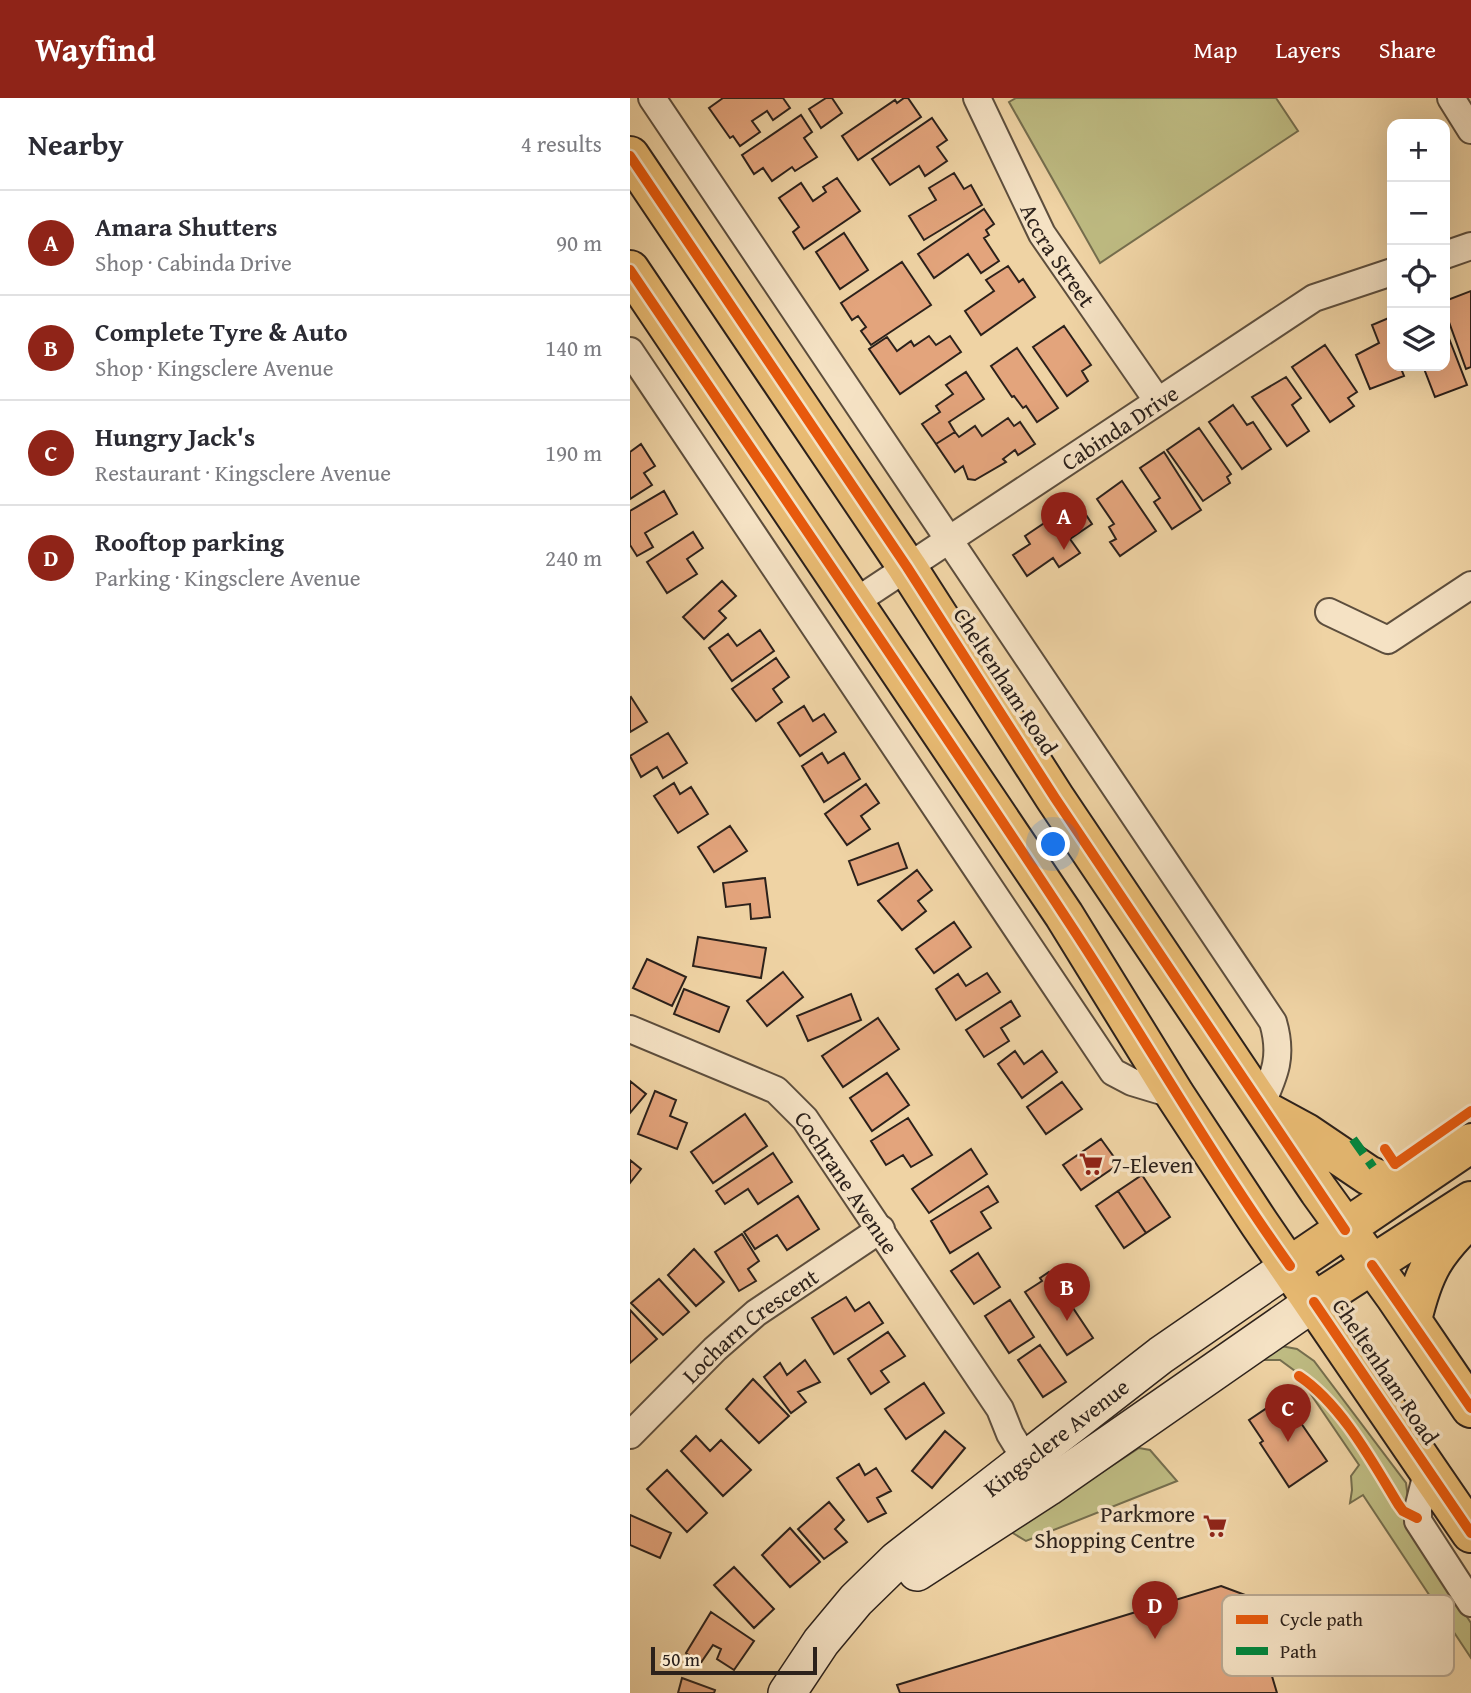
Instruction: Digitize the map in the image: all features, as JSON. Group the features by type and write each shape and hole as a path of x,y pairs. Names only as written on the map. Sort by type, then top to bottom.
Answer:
{"main road":[{"name":"Cheltenham Road","path":"630,156 907,567 1055,798 1263,1108 1345,1230 1412,1320 1471,1408"},
{"name":"Cheltenham Road","path":"630,270 1083,944 1175,1095 1259,1223 1471,1533"},
{"path":"1263,1108 1306,1133 1367,1175 1402,1190"},
{"path":"1290,1266 1471,1143"},
{"path":"1314,1302 1471,1202"},
{"path":"1412,1320 1427,1270 1441,1249 1471,1217"},
{"name":"Kingsclere Avenue","path":"787,1693 805,1664 837,1624 1039,1464 1137,1374 1290,1266"},
{"name":"Kingsclere Avenue","path":"1039,1464 1159,1409 1314,1302"},
{"path":"1137,1374 1159,1409"}],"street":[{"name":"Cheltenham Road","path":"652,98 1273,1022 1279,1058 1263,1108"},
{"name":"Accra Street","path":"976,98 1042,234 1157,400"},
{"path":"1451,98 1471,130"},
{"path":"1450,253 1471,246"},
{"name":"Cabinda Drive","path":"855,602 1314,298 1387,274"},
{"path":"630,351 1113,1072 1132,1082 1175,1095"},
{"path":"1329,612 1388,640 1471,585"},
{"name":"Cochrane Avenue","path":"630,1029 776,1090 805,1118 1000,1409 1030,1430 1039,1464"},
{"name":"Locharn Crescent","path":"630,1435 715,1349 755,1313 881,1229"},
{"name":"Cheltenham Road","path":"1428,1469 1417,1513 1419,1524 1471,1603"}],"shaded area":[{"path":"1016,98 1276,98 1298,131 1100,263 1009,102"},
{"path":"1281,1346 1297,1349 1314,1361 1406,1483 1413,1536 1452,1595 1429,1595 1363,1495 1350,1503 1351,1476 1359,1465 1295,1371 1280,1360 1260,1360"},
{"path":"1139,1448 1150,1450 1177,1481 1026,1541 1011,1532"},
{"path":"1454,1598 1471,1623 1471,1658 1454,1632"}],"building":[{"path":"723,98 783,98 790,108 773,120 767,111 752,121 760,132 740,146 733,136 730,138 709,108"},
{"path":"826,98 832,98 842,113 821,128 809,109"},
{"path":"908,98 921,117 858,160 842,136 895,100 897,103"},
{"path":"801,115 812,132 804,138 817,157 795,171 792,167 772,181 763,168 754,174 742,155"},
{"path":"932,118 947,140 937,147 947,161 925,176 919,166 890,185 872,159"},
{"path":"954,173 964,189 971,185 982,205 924,240 909,216 936,200 929,188"},
{"path":"837,178 860,211 804,249 793,232 799,227 779,198 801,183 813,201 826,192 823,187"},
{"path":"984,209 994,224 986,230 989,235 984,238 999,261 981,273 968,254 934,278 918,254"},
{"path":"844,233 868,270 840,289 816,252"},
{"path":"902,262 931,305 871,345 861,331 866,327 858,316 852,320 841,303"},
{"path":"1008,266 1019,282 1023,279 1035,297 981,335 965,311 994,291 986,280"},
{"path":"1471,291 1471,367 1466,369 1450,325 1450,299"},
{"path":"1387,319 1387,371 1402,371 1404,376 1370,389 1356,355 1379,343 1372,325"},
{"path":"1064,326 1091,365 1082,371 1088,381 1067,396 1033,347"},
{"path":"929,336 936,345 950,336 961,352 900,394 869,349 887,337 897,351 911,341 914,346"},
{"path":"1450,341 1467,385 1435,397 1425,371 1450,371"},
{"path":"1325,345 1357,392 1348,398 1354,406 1330,422 1292,367"},
{"path":"1017,348 1058,408 1037,422 1026,406 1023,408 1014,396 1012,397 991,366"},
{"path":"966,372 984,399 949,422 955,432 936,444 922,424 940,412 936,406 953,394 946,385"},
{"path":"1286,377 1301,398 1292,405 1309,431 1287,446 1252,397"},
{"path":"1233,405 1247,425 1253,422 1271,449 1242,469 1209,422"},
{"path":"1008,418 1014,426 1020,422 1035,444 1018,455 1015,450 1003,459 1006,462 975,480 968,479 963,466 955,472 936,444 955,432 959,437 975,426 982,436"},
{"path":"1199,428 1231,474 1227,477 1230,483 1203,501 1167,450"},
{"path":"641,444 655,466 644,473 652,485 630,499 630,452"},
{"path":"1164,452 1201,510 1172,529 1154,502 1160,498 1140,468"},
{"path":"1122,481 1156,531 1120,556 1110,542 1116,539 1109,527 1114,524 1097,499"},
{"path":"664,491 677,514 645,533 653,547 637,556 630,545 630,511"},
{"path":"1077,501 1092,524 1070,539 1080,553 1059,567 1053,558 1027,576 1013,555 1030,544 1025,536"},
{"path":"693,532 703,548 687,559 697,574 667,593 647,562"},
{"path":"722,581 736,596 719,611 726,618 704,639 683,617"},
{"path":"760,630 774,651 732,681 709,648 728,634 737,646"},
{"path":"776,658 789,677 773,689 782,702 756,721 732,689"},
{"path":"630,698 647,722 630,732"},
{"path":"804,706 813,721 824,714 836,732 800,756 778,723"},
{"path":"668,733 687,763 663,778 657,767 641,777 630,756"},
{"path":"822,753 828,763 844,753 860,779 824,802 802,766"},
{"path":"674,783 680,794 691,787 708,814 678,833 654,796"},
{"path":"866,784 879,803 861,816 870,829 847,845 825,814"},
{"path":"730,826 747,851 714,872 698,847"},
{"path":"898,843 907,868 858,885 849,861"},
{"path":"917,870 932,890 918,901 926,911 902,930 878,901"},
{"path":"765,878 770,917 751,919 750,904 726,907 723,883"},
{"path":"954,922 971,947 934,973 916,949"},
{"path":"698,937 766,948 761,978 693,966"},
{"path":"647,959 686,977 672,1006 633,988"},
{"path":"783,972 803,997 767,1026 747,1001"},
{"path":"987,973 1000,992 956,1020 936,989 958,974 966,986"},
{"path":"684,989 729,1007 719,1032 674,1014"},
{"path":"851,994 861,1020 808,1041 797,1016"},
{"path":"1011,1001 1020,1016 1001,1028 1009,1041 984,1057 966,1030"},
{"path":"878,1018 899,1049 843,1087 822,1056"},
{"path":"1015,1051 1024,1064 1042,1051 1057,1072 1022,1098 998,1064"},
{"path":"887,1073 909,1105 872,1131 850,1098"},
{"path":"630,1081 646,1094 630,1113"},
{"path":"1062,1082 1082,1109 1046,1134 1027,1107"},
{"path":"655,1091 676,1100 670,1116 687,1123 677,1149 638,1134"},
{"path":"745,1114 767,1146 713,1183 691,1152"},
{"path":"908,1118 932,1155 911,1167 903,1155 886,1165 871,1141"},
{"name":"7-Eleven","path":"1101,1139 1119,1164 1081,1190 1063,1165"},
{"path":"971,1149 987,1174 929,1213 912,1189"},
{"path":"773,1153 792,1182 758,1204 748,1189 725,1204 716,1191"},
{"path":"630,1160 641,1169 630,1183"},
{"path":"1142,1175 1170,1217 1146,1233 1118,1191"},
{"path":"988,1186 998,1202 981,1212 991,1228 950,1253 931,1221"},
{"path":"1118,1191 1146,1233 1124,1248 1096,1206"},
{"path":"798,1196 819,1229 787,1250 777,1235 755,1249 744,1232"},
{"path":"742,1234 759,1261 748,1269 756,1281 739,1291 715,1252"},
{"path":"694,1249 724,1282 696,1306 668,1275"},
{"path":"978,1253 1000,1287 974,1304 951,1271"},
{"path":"1049,1272 1093,1338 1067,1355 1025,1292 1042,1281 1040,1278"},
{"path":"659,1279 689,1312 663,1335 631,1303"},
{"path":"846,1297 855,1311 869,1302 883,1323 834,1354 812,1318"},
{"path":"1010,1300 1034,1337 1009,1353 985,1316"},
{"path":"630,1310 657,1339 630,1363"},
{"path":"888,1332 905,1356 881,1371 889,1382 871,1394 848,1359"},
{"path":"1040,1345 1066,1382 1043,1397 1018,1360"},
{"path":"805,1360 820,1382 798,1392 806,1402 791,1413 764,1377 780,1363 787,1375"},
{"path":"753,1379 789,1416 759,1443 726,1409"},
{"path":"924,1383 944,1413 906,1439 885,1409"},
{"path":"1283,1397 1327,1461 1289,1487 1260,1443 1263,1441 1249,1420"},
{"path":"945,1431 965,1448 932,1488 912,1471"},
{"path":"696,1436 710,1451 721,1440 751,1470 723,1496 681,1451"},
{"path":"859,1464 865,1475 876,1468 891,1491 877,1498 886,1513 868,1522 837,1478"},
{"path":"667,1470 707,1513 687,1532 647,1489"},
{"path":"829,1502 844,1520 835,1529 847,1542 824,1559 798,1529"},
{"path":"630,1515 671,1533 660,1558 630,1545"},
{"path":"790,1528 820,1562 790,1587 762,1555"},
{"path":"734,1567 774,1609 754,1628 714,1585"},
{"path":"1221,1586 1245,1595 1222,1595 1222,1676 1272,1676 1277,1693 900,1693 897,1685"},
{"path":"711,1612 754,1641 734,1670 717,1659 721,1649 713,1645 700,1664 686,1653"},
{"path":"682,1678 715,1690 714,1693 678,1693"}],"marked path":[{"path":"1353,1139 1373,1167"}],"cycle path":[{"path":"630,156 907,567 1055,798 1345,1230"},
{"path":"630,270 1012,836 1232,1181 1290,1266"},
{"path":"1385,1149 1395,1164 1471,1111"},
{"path":"1372,1265 1471,1408"},
{"path":"1314,1302 1471,1533"},
{"path":"1299,1376 1342,1417 1403,1511 1417,1518"}],"place":[{"name":"Amara Shutters","path":"1064,550"},
{"name":"7-Eleven","path":"1091,1164"},
{"name":"Complete Tyre & Auto","path":"1067,1321"},
{"name":"Hungry Jack's","path":"1288,1442"},
{"name":"Parkmore Shopping Centre","path":"1215,1526"},
{"name":"Rooftop parking","path":"1155,1639"}]}
